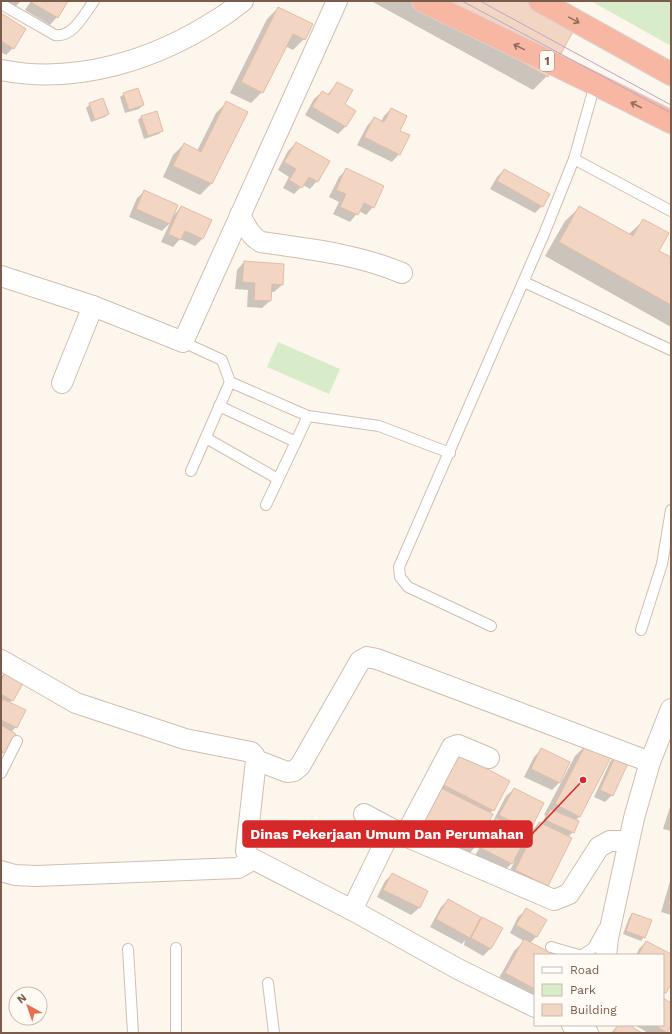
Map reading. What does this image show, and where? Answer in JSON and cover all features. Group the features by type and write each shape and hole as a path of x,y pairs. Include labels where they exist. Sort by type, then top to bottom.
{"highway":[{"name":"1","path":"423,1 671,122"},
{"path":"540,1 671,74"}],"street":[{"path":"1,70 49,75 82,72 120,65 166,48 218,19 243,1"},
{"path":"1,276 93,306 183,342 337,1"},
{"path":"240,215 249,232 262,242 352,257 380,264 402,273"},
{"path":"62,383 93,306"},
{"path":"256,760 287,772 294,771 300,766 360,661 367,657 377,659 650,762"},
{"path":"1,660 76,703 185,739 251,752 256,760 246,851 252,860 352,910 458,969 534,1007"},
{"path":"606,954 614,909 634,818 650,762 665,740 671,709"},
{"path":"352,910 452,747 458,745 490,758"},
{"path":"364,814 398,833 554,900 569,894 599,847 610,841 629,841"},
{"path":"1,871 15,876 36,876 238,868 252,860"},
{"path":"574,1026 588,1033"}],"lane":[{"path":"1,4 59,36 75,27 94,1"},
{"path":"491,626 408,587 402,581 399,574 399,567 450,453 544,234 574,159 595,84"},
{"path":"574,159 671,211"},
{"path":"524,282 671,350"},
{"path":"183,342 222,360 230,382 191,471"},
{"path":"230,382 308,416 379,426 450,453"},
{"path":"219,406 296,442"},
{"path":"266,505 308,416"},
{"path":"206,438 278,479"},
{"path":"641,630 662,564 671,510"},
{"path":"1,773 17,741"},
{"path":"584,954 593,948 614,909"},
{"path":"551,947 576,954"},
{"path":"176,948 176,1033"},
{"path":"128,949 133,1033"},
{"path":"268,983 274,1033"}],"green space":[{"path":"591,1 671,1 671,46"},
{"path":"278,342 340,369 329,394 267,367"}],"building":[{"path":"33,1 68,1 58,18 32,3"},
{"path":"411,1 526,1 575,28 548,77"},
{"path":"278,7 313,24 305,40 293,34 263,93 241,82"},
{"path":"1,13 26,29 14,49 1,41"},
{"path":"337,82 353,90 345,104 356,111 346,127 312,107 322,91 329,95"},
{"path":"138,88 144,105 129,110 123,93"},
{"path":"103,98 109,114 95,120 89,103"},
{"path":"226,101 248,112 212,184 173,166 184,143 201,152"},
{"path":"391,108 407,116 400,131 410,135 400,155 364,137 374,117 384,122"},
{"path":"157,111 163,131 148,136 141,116"},
{"path":"296,142 330,161 318,182 309,177 302,188 289,180 296,169 284,162"},
{"path":"346,168 384,186 374,208 364,203 358,215 340,207 346,194 336,190"},
{"path":"504,169 550,194 543,207 497,181"},
{"path":"144,190 178,205 170,224 136,209"},
{"path":"181,206 212,220 203,239 185,231 181,240 168,234"},
{"path":"579,206 633,236 643,219 669,233 659,251 671,257 671,305 559,242"},
{"path":"244,261 284,264 283,285 272,284 271,301 254,300 255,283 242,282"},
{"path":"7,670 25,680 13,701 1,694 1,680"},
{"path":"3,699 26,710 17,728 1,720 1,703"},
{"path":"1,725 16,734 5,753 1,751"},
{"path":"586,744 611,757 580,817 555,804"},
{"path":"541,748 570,762 560,783 531,769"},
{"path":"455,752 510,781 494,811 438,782"},
{"path":"617,753 630,759 613,796 600,790"},
{"path":"437,786 493,814 477,846 421,818"},
{"path":"514,788 544,803 530,831 499,815"},
{"path":"550,809 579,821 574,833 545,820"},
{"path":"496,818 528,834 512,864 481,848"},
{"path":"539,822 572,838 548,886 515,870"},
{"path":"392,873 428,891 420,908 383,890"},
{"path":"671,893 671,905 668,905"},
{"path":"448,899 481,917 470,938 436,919"},
{"path":"526,908 547,920 537,937 516,925"},
{"path":"632,913 652,920 645,938 626,931"},
{"path":"482,917 503,928 491,949 471,938"},
{"path":"524,939 553,954 534,954 534,988 505,973"},
{"path":"646,941 671,954 671,984 666,993 664,992 664,954 639,954"},
{"path":"664,999 671,1003 671,1026 667,1033 656,1026 664,1026"},
{"path":"617,1026 631,1026 642,1033 613,1033"}],"tram line":[{"path":"462,1 671,113"},
{"path":"480,1 671,105"}],"place":[{"name":"Dinas Pekerjaan Umum Dan Perumahan","path":"583,780"}]}
